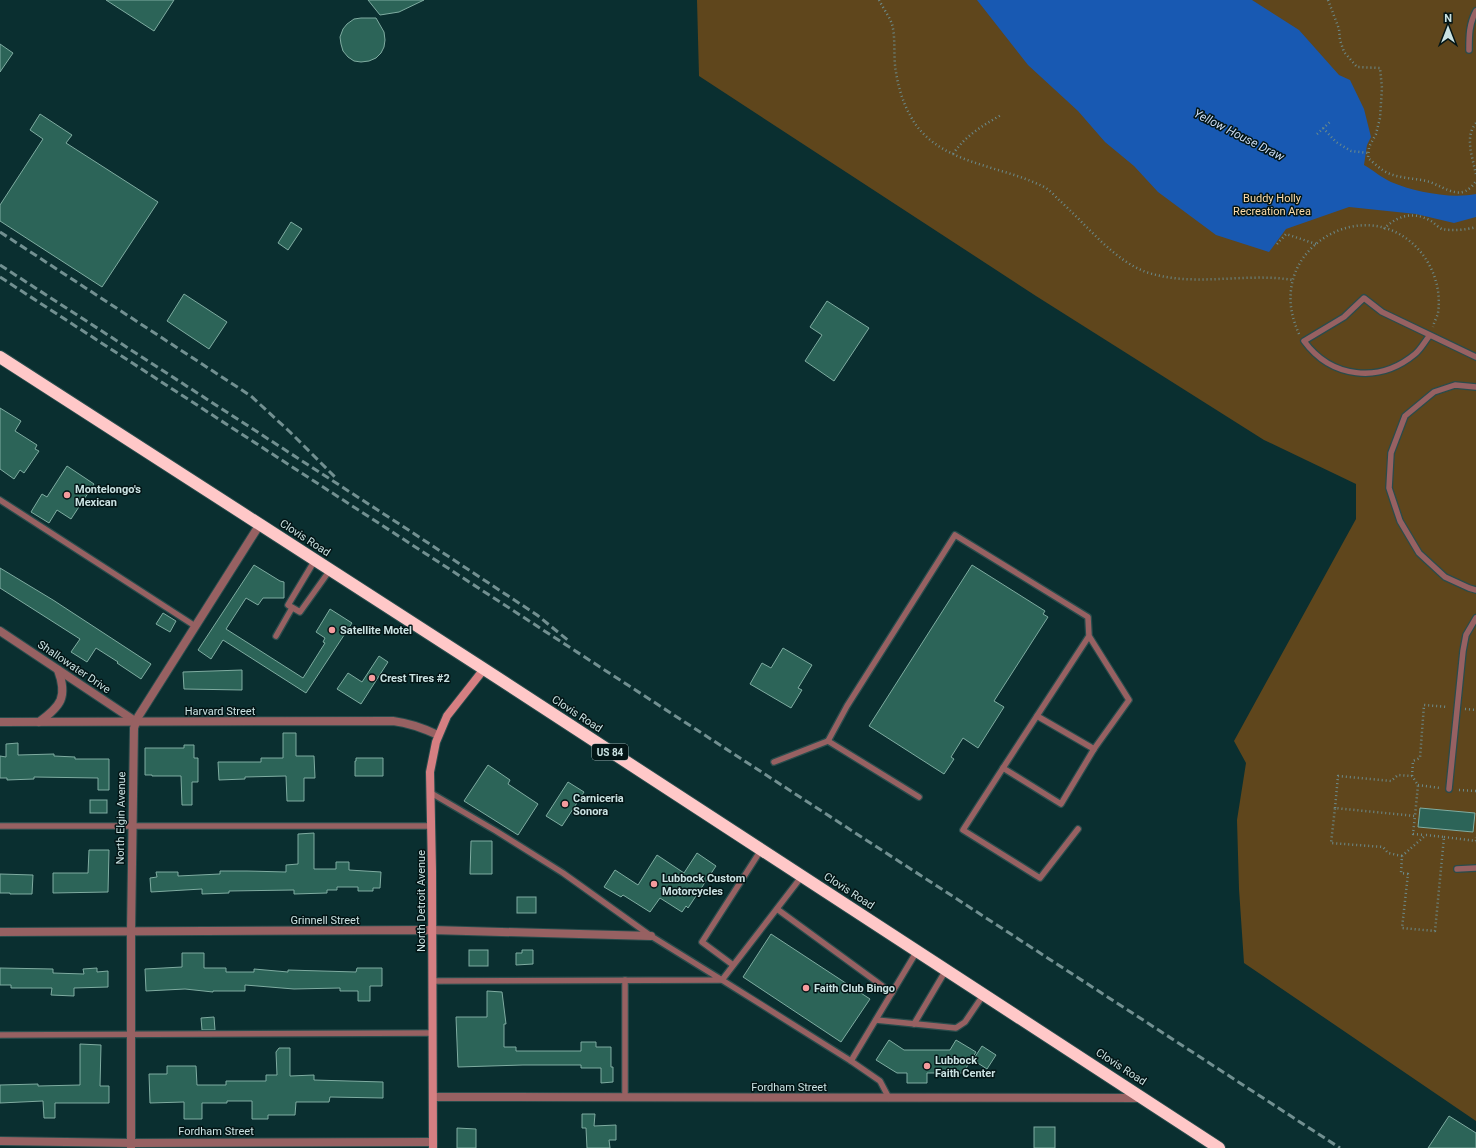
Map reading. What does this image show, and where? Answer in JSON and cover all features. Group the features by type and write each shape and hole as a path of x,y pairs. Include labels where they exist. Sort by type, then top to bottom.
{"highway":[{"name":"Clovis Road","path":"0,357 260,524 1220,1148"}],"street":[{"name":"North Elgin Avenue","path":"131,1145 131,932 134,728 136,722 195,626 260,524"},
{"name":"Shallowater Drive","path":"0,631 136,722"},
{"path":"40,722 54,711 60,704 63,696 63,686 58,670"},
{"name":"North Detroit Avenue","path":"433,1145 430,772 432,756 438,735 447,716 484,670"},
{"name":"Harvard Street","path":"0,722 393,721 424,728 438,735"},
{"name":"Grinnell Street","path":"0,932 432,930 651,936"},
{"name":"Fordham Street","path":"433,1097 1144,1098"},
{"name":"Fordham Street","path":"0,1141 131,1145 433,1145"}],"lane":[{"path":"1469,50 1469,31 1476,11"},
{"path":"1430,335 1416,354 1397,366 1375,373 1352,373 1331,366 1312,352 1304,341 1344,317 1364,298 1382,312 1476,357"},
{"path":"1476,387 1455,385 1434,392 1405,416 1391,453 1389,488 1400,521 1419,553 1445,577 1476,590"},
{"path":"0,500 195,626"},
{"path":"774,762 828,741 847,706 955,535 1088,617 1088,636 963,830 1040,878 1078,829"},
{"path":"315,560 288,605 292,608 300,612 330,570"},
{"path":"276,636 292,608"},
{"path":"1449,789 1466,635 1476,618"},
{"path":"1003,768 1061,804 1094,749 1129,700 1088,636"},
{"path":"1037,716 1094,749"},
{"path":"828,741 919,797"},
{"path":"431,793 563,873 651,936 851,1061 880,1081 889,1098"},
{"path":"0,826 431,826"},
{"path":"733,965 702,942 761,850"},
{"path":"1457,869 1476,868"},
{"path":"722,980 802,876"},
{"path":"777,909 892,993"},
{"path":"851,1061 918,951"},
{"path":"914,1024 947,970"},
{"path":"625,980 625,1098"},
{"path":"432,981 722,980"},
{"path":"876,1020 956,1028 965,1022 984,994"},
{"path":"0,1035 433,1033"}],"path":[{"path":"879,0 892,24 896,72 902,96 910,116 926,137 953,154 987,167 1015,174 1044,186 1115,252 1131,265 1146,272 1187,279 1264,277 1293,280"},
{"path":"1328,0 1339,29 1340,40 1346,55 1357,67 1380,68 1382,88 1380,118 1376,134 1369,147 1368,158 1388,173 1429,182 1452,193 1464,192 1471,188 1476,181"},
{"path":"953,154 967,137 980,127 1001,115"},
{"path":"1317,134 1330,122"},
{"path":"1476,123 1470,134 1470,144 1476,175"},
{"path":"1323,128 1336,142 1351,151 1369,153"},
{"path":"1384,229 1390,223 1406,215 1428,219 1440,228 1455,230 1476,227"},
{"path":"1304,341 1299,334 1291,313 1291,290 1297,268 1310,249 1329,234 1352,226 1376,226 1398,234 1418,247 1431,267 1438,289 1438,313 1430,335"},
{"path":"1277,244 1286,234 1317,244"},
{"path":"1457,708 1424,705 1420,758 1413,761 1412,776 1418,785 1413,834 1476,841 1476,837"},
{"path":"1402,856 1388,853 1383,847 1331,842 1338,776 1391,781 1398,775 1412,776"},
{"path":"1418,785 1476,791"},
{"path":"1335,808 1415,816"},
{"path":"1426,835 1402,856 1401,873 1408,874 1402,928 1436,931 1444,837"}],"green space":[{"name":"Buddy Holly Recreation Area","path":"697,0 1476,0 1476,1121 1244,963 1239,889 1237,820 1246,763 1234,741 1356,519 1356,484 1264,440 1036,296 699,76"}],"water":[{"name":"Yellow House Draw","path":"977,0 1252,0 1299,30 1339,75 1350,80 1364,109 1371,137 1367,145 1364,165 1400,186 1422,192 1455,196 1476,194 1476,217 1454,223 1416,214 1349,207 1286,229 1269,252 1216,235 1158,192 1134,166 1105,142 1078,111 1028,65"}],"building":[{"path":"106,0 174,0 154,31"},
{"path":"368,0 424,0 399,12 380,15"},
{"path":"376,18 384,32 385,40 381,53 376,58 361,62 354,61 348,57 343,51 340,37 347,24 354,19"},
{"path":"0,44 13,53 0,72"},
{"path":"40,114 72,135 66,143 158,202 102,287 0,221 0,205 43,139 30,130"},
{"path":"291,222 302,229 288,250 278,243"},
{"path":"184,294 227,322 209,349 167,321"},
{"path":"827,301 869,328 834,381 805,361 822,335 810,327"},
{"path":"0,408 21,421 15,431 37,445 35,449 39,451 24,473 20,470 14,479 0,469"},
{"name":"Montelongo's Mexican","path":"67,466 94,484 71,519 57,510 49,523 31,512 42,494 47,497"},
{"name":"Satellite Motel","path":"254,565 284,582 284,598 263,598 258,605 246,598 226,629 303,678 325,643 323,642 325,638 316,632 330,609 352,623 306,693 223,640 211,659 198,650"},
{"path":"972,565 1045,611 1043,614 1048,617 994,701 1004,707 978,748 963,738 951,757 954,759 944,774 869,726"},
{"path":"0,568 53,600 151,664 141,679 96,648 87,662 71,652 80,639 0,588"},
{"path":"163,613 176,621 170,632 156,624"},
{"path":"783,648 812,665 798,688 802,690 791,708 750,684 762,663 771,668"},
{"name":"Crest Tires #2","path":"379,656 388,662 361,704 337,689 348,673 362,682"},
{"path":"242,670 242,690 184,689 183,672"},
{"path":"283,733 296,733 296,756 314,756 315,778 304,778 304,801 287,801 286,776 245,777 245,779 219,780 218,762 261,762 261,758 283,758"},
{"path":"18,743 18,755 54,754 54,756 75,757 75,759 109,759 109,790 98,790 98,778 34,777 34,779 7,780 7,778 0,778 0,756 6,757 6,744"},
{"path":"184,745 194,745 194,758 198,758 198,782 192,782 192,805 182,805 181,776 145,775 145,748 184,748"},
{"path":"356,758 383,758 383,776 355,776"},
{"path":"488,765 510,780 508,784 538,804 518,835 464,801"},
{"name":"Carniceria Sonora","path":"568,782 584,792 562,826 546,816"},
{"path":"90,800 107,800 107,813 90,813"},
{"path":"1420,808 1475,813 1473,832 1418,827"},
{"path":"314,833 314,869 336,869 336,862 349,862 349,870 381,872 380,888 373,888 373,891 358,891 358,887 337,887 337,890 327,890 327,893 294,894 294,890 229,891 229,893 202,894 202,889 151,892 150,878 157,877 156,872 178,872 178,876 220,874 220,871 286,872 286,865 298,864 298,834"},
{"path":"471,841 492,841 492,874 470,874"},
{"path":"89,850 109,850 108,892 53,893 53,873 88,873"},
{"path":"697,853 716,866 688,908 686,906 682,912 660,898 650,912 623,895 621,897 604,887 615,870 638,885 657,855 684,873"},
{"path":"0,874 33,875 32,894 0,893"},
{"path":"517,897 536,897 536,913 517,913"},
{"name":"Faith Club Bingo","path":"771,934 870,999 841,1042 743,977"},
{"path":"469,950 488,950 488,966 469,966"},
{"path":"522,950 533,950 533,964 516,965 516,953 522,953"},
{"path":"182,953 204,953 204,968 226,968 226,972 254,972 254,969 288,972 288,970 356,972 357,968 382,968 382,986 370,986 370,1001 358,1001 358,991 340,991 340,988 294,989 245,985 245,991 213,992 185,989 146,991 145,969 182,967"},
{"path":"0,968 53,969 53,973 84,974 83,969 97,968 97,972 108,971 108,987 74,988 74,996 51,995 52,988 11,988 11,985 0,985"},
{"path":"487,991 502,992 506,1024 504,1024 504,1047 516,1047 516,1051 581,1051 581,1042 596,1042 596,1047 611,1047 613,1082 601,1083 601,1068 581,1068 581,1065 458,1067 456,1017 487,1017"},
{"path":"214,1017 215,1030 202,1030 201,1018"},
{"name":"Lubbock Faith Center","path":"889,1040 904,1050 950,1050 956,1040 976,1052 963,1073 927,1073 927,1083 907,1083 907,1073 897,1073 876,1060"},
{"path":"80,1044 101,1045 100,1086 109,1086 109,1103 55,1103 55,1118 44,1118 43,1101 0,1103 0,1085 80,1085"},
{"path":"982,1046 996,1055 987,1069 973,1060"},
{"path":"279,1048 290,1048 290,1076 314,1075 314,1080 383,1082 383,1098 330,1097 329,1102 296,1102 295,1115 268,1115 268,1119 252,1119 252,1101 202,1103 202,1119 184,1119 184,1102 150,1103 149,1074 167,1074 167,1066 196,1066 197,1085 226,1085 226,1081 266,1081 266,1075 277,1075 276,1052"},
{"path":"582,1114 595,1114 594,1126 616,1125 616,1140 609,1140 610,1148 587,1148 586,1128 582,1128"},
{"path":"1449,1116 1476,1133 1476,1148 1428,1148"},
{"path":"1034,1127 1055,1127 1055,1148 1034,1148"},
{"path":"457,1128 476,1129 476,1148 457,1148"}],"railway":[{"path":"0,232 251,396 337,479"},
{"path":"0,265 407,529 537,615 569,641"},
{"path":"0,277 1340,1148"}],"place":[{"name":"Montelongo's Mexican","path":"67,495"},
{"name":"Satellite Motel","path":"332,630"},
{"name":"Crest Tires #2","path":"372,678"},
{"name":"Carniceria Sonora","path":"565,804"},
{"name":"Lubbock Custom Motorcycles","path":"654,884"},
{"name":"Faith Club Bingo","path":"806,988"},
{"name":"Lubbock Faith Center","path":"927,1066"}]}
